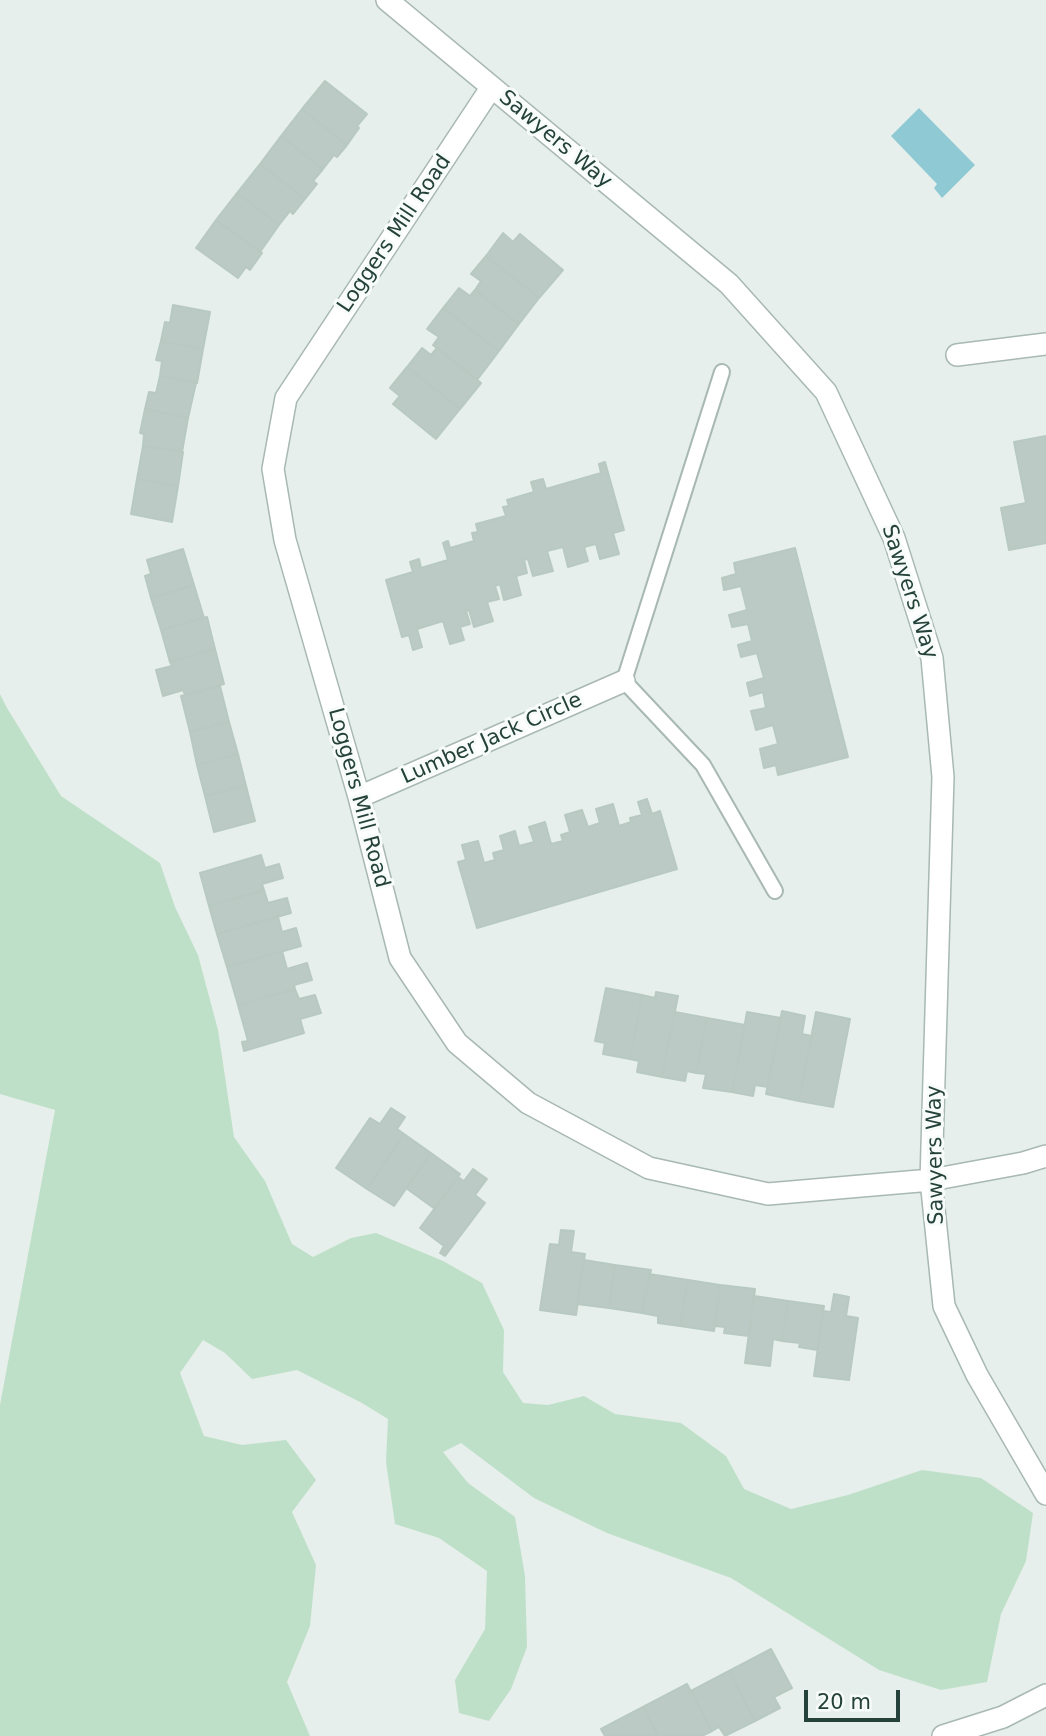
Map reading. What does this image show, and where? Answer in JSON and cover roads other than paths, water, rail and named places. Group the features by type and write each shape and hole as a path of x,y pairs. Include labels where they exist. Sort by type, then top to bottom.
{"street":[{"name":"Sawyers Way","path":"387,0 729,284 826,392 894,538 932,658 943,777 931,1180 944,1306 977,1375 1046,1494"},
{"name":"Loggers Mill Road","path":"491,88 286,398 274,468 285,540 359,797 400,958 457,1043 528,1103 649,1168 768,1194 931,1180 1023,1163 1046,1156"},
{"path":"957,355 1046,344"},
{"name":"Lumber Jack Circle","path":"359,797 624,681"},
{"path":"943,1736 1003,1717 1046,1695"}],"lane":[{"path":"722,372 624,681 703,765 775,891"}],"water":[{"path":"919,108 975,165 942,198 934,188 937,184 891,136"}]}
